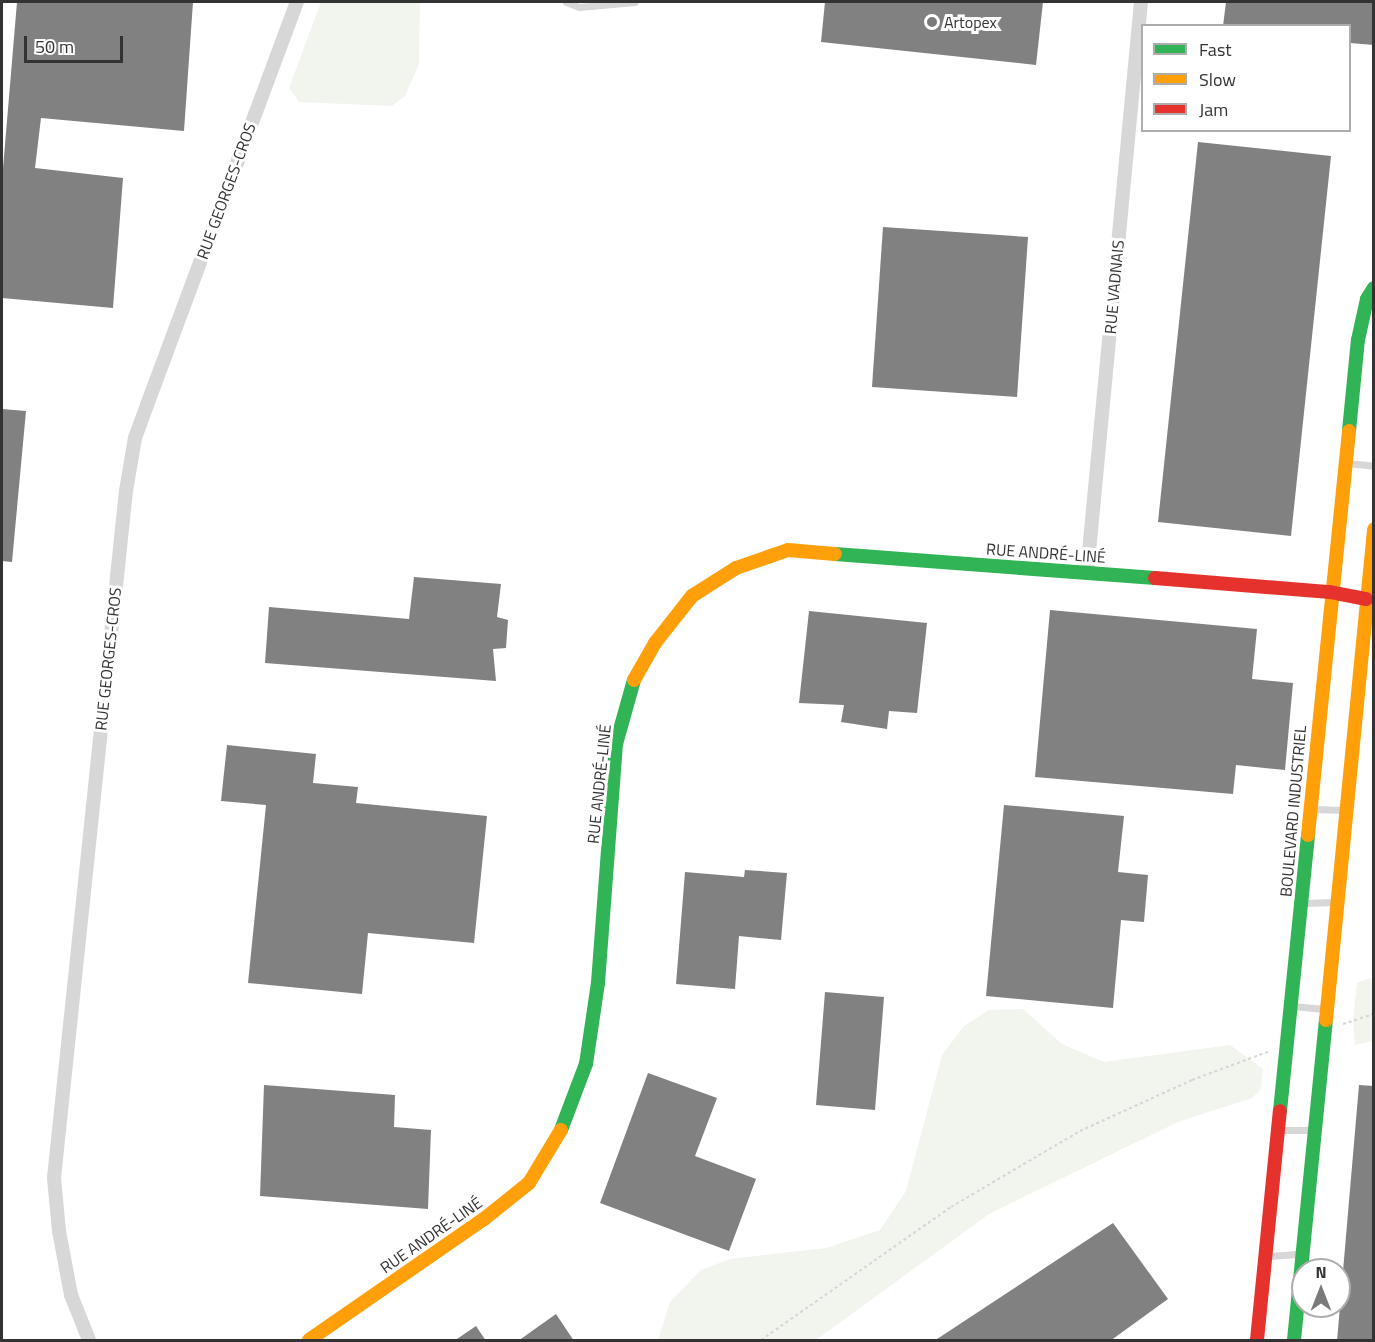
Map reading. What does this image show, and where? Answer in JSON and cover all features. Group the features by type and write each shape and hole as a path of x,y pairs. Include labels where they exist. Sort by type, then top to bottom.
{"street":[{"name":"RUE GEORGES-CROS","path":"89,1341 71,1295 59,1231 54,1178 126,491 135,438 297,2"},
{"name":"RUE VADNAIS","path":"1087,573 1141,2"},
{"name":"BOULEVARD INDUSTRIEL","path":"1257,1341 1280,1130 1344,463 1367,299 1374,288"},
{"path":"1293,1341 1324,1009 1374,529"},
{"name":"RUE ANDRÉ-LINÉ","path":"309,1341 493,1212 529,1183 558,1138 586,1064 598,983 616,744 630,687 655,643 692,596 736,568 788,550 1330,592 1365,599"}],"lane":[{"path":"566,2 579,7 634,2"},
{"path":"1344,463 1374,466"},
{"path":"1310,809 1344,810"},
{"path":"1301,903 1335,902"},
{"path":"1291,1006 1324,1009"},
{"path":"1280,1130 1313,1130"},
{"path":"1266,1257 1302,1254"}],"path":[{"path":"1343,1024 1374,1014"},
{"path":"761,1341 951,1207 1080,1131 1192,1080 1287,1045"}],"shaded area":[{"path":"321,2 420,2 419,64 405,96 392,106 299,102 289,88"},
{"path":"1373,977 1373,1041 1355,1045 1353,1020 1357,983"},
{"path":"1023,1009 1062,1044 1104,1062 1230,1045 1263,1069 1261,1089 1252,1098 1178,1122 989,1214 816,1340 658,1340 670,1302 701,1270 730,1259 826,1248 880,1230 906,1191 942,1055 964,1026 989,1010"}],"building":[{"path":"17,2 193,2 184,131 41,118 35,168 123,178 113,308 2,298 2,180"},
{"name":"Artopex","path":"825,2 1043,2 1036,65 821,42"},
{"path":"1226,2 1374,2 1374,45 1351,43 1351,24 1223,24"},
{"path":"1198,142 1331,156 1291,536 1158,522"},
{"path":"883,227 1028,237 1017,397 872,387"},
{"path":"2,409 26,411 12,562 2,561"},
{"path":"414,577 501,584 497,617 508,620 506,648 493,649 496,681 265,663 269,607 409,619"},
{"path":"1050,610 1257,629 1252,679 1293,683 1285,770 1236,765 1233,794 1035,777"},
{"path":"809,611 927,623 917,713 889,711 887,729 841,722 844,705 799,703"},
{"path":"227,745 316,754 313,783 358,787 356,803 487,816 474,943 368,933 362,994 248,983 266,805 221,801"},
{"path":"1004,805 1124,816 1118,872 1148,875 1144,922 1121,920 1113,1008 986,996"},
{"path":"745,870 787,873 781,940 739,936 735,989 676,984 685,872 744,877"},
{"path":"825,992 884,997 875,1110 816,1105"},
{"path":"648,1073 717,1098 695,1156 756,1179 729,1251 600,1203"},
{"path":"264,1085 395,1095 394,1127 431,1130 428,1209 260,1196"},
{"path":"1359,1085 1374,1086 1374,1341 1337,1341 1339,1318 1351,1318 1351,1258 1344,1258"},
{"path":"1113,1223 1168,1299 1110,1341 934,1341"},
{"path":"556,1314 574,1341 518,1341"},
{"path":"476,1326 486,1341 454,1341"}],"traffic: fast":[{"path":"1349,431 1358,340 1367,299 1374,288"},
{"path":"835,554 1155,578"},
{"path":"561,1130 586,1064 598,983 616,744 634,680"},
{"path":"1280,1111 1308,835"},
{"path":"1294,1340 1326,1020"}],"traffic: slow":[{"path":"1308,835 1349,431"},
{"path":"1326,1020 1374,529"},
{"path":"634,680 655,643 692,596 736,568 788,550 835,554"},
{"path":"309,1340 484,1219 529,1183 561,1130"}],"traffic: jam":[{"path":"1155,578 1330,592 1366,599"},
{"path":"1257,1340 1280,1111"}],"place":[{"name":"Artopex","path":"932,22"}]}
